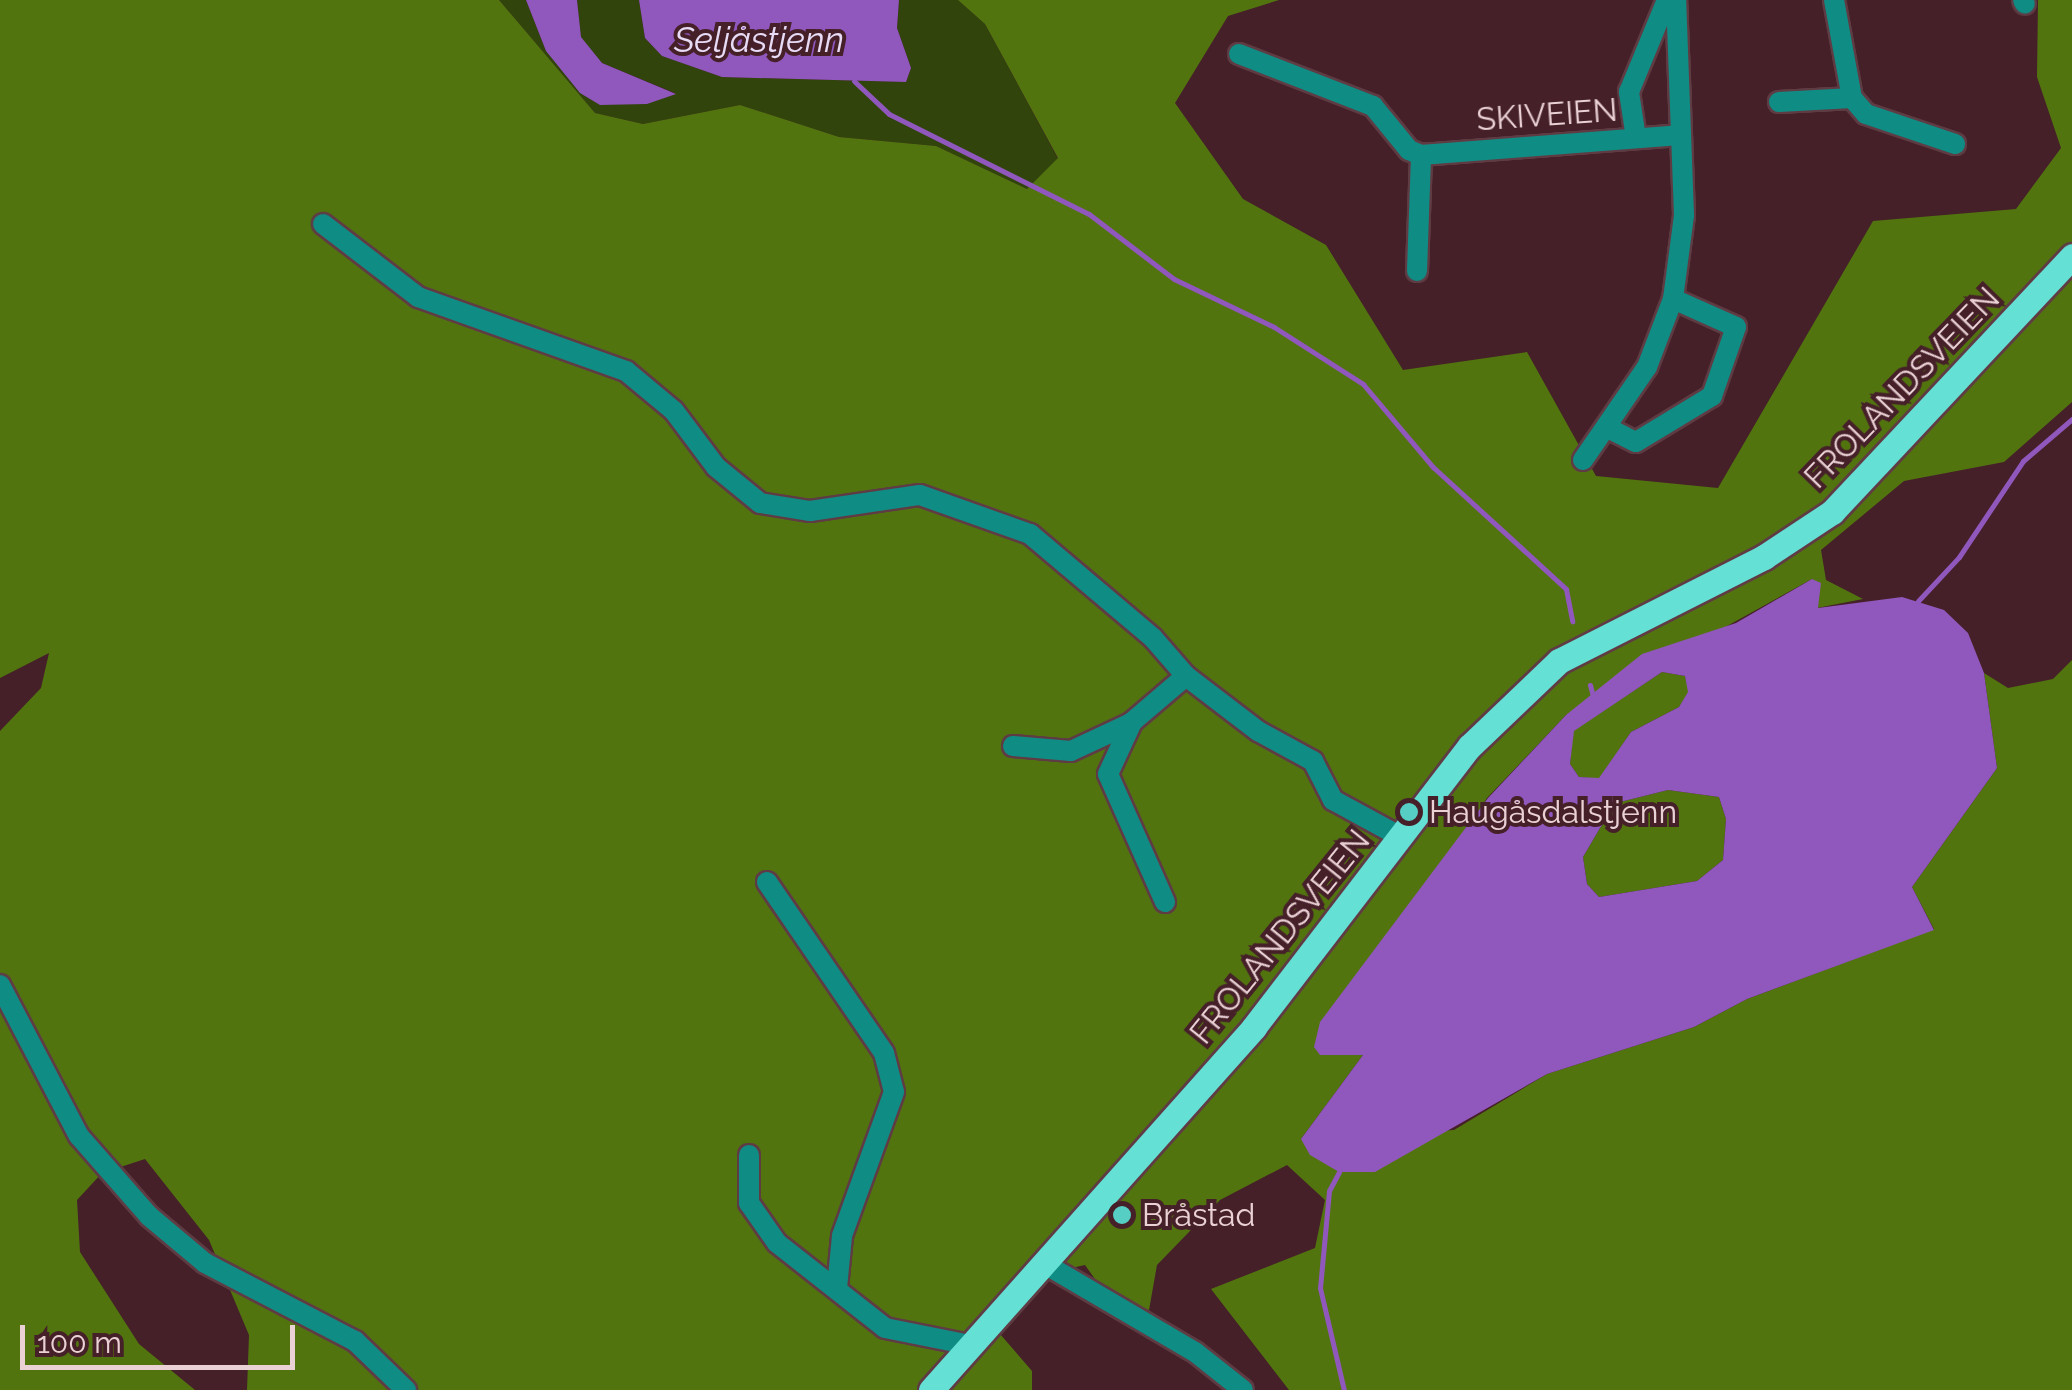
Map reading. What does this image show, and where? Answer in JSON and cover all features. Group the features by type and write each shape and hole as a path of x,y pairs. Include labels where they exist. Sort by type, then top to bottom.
{"main road":[{"name":"FROLANDSVEIEN","path":"932,1390 1254,1027 1470,746 1559,661 1764,557 1832,512 2072,256"}],"street":[{"path":"1636,138 1630,92 1668,0"},
{"path":"1583,460 1646,367 1673,299 1684,214 1676,0"},
{"path":"1834,0 1852,98 1866,114 1956,144"},
{"path":"1239,54 1373,106 1408,150 1420,155 1417,272"},
{"path":"1779,102 1852,98"},
{"name":"SKIVEIEN","path":"1420,155 1679,134"},
{"path":"324,224 418,298 626,371 674,411 716,467 760,503 810,511 920,495 1030,534 1153,638 1186,676 1258,731 1312,761 1333,800 1401,837"},
{"path":"1608,428 1636,442 1712,396 1736,327 1673,299"},
{"path":"1012,746 1071,751 1132,722 1186,676"},
{"path":"1132,722 1108,774 1166,902"},
{"path":"767,882 884,1053 894,1092 842,1236 837,1288"},
{"path":"0,985 79,1136 148,1216 206,1264 355,1340 406,1390"},
{"path":"749,1155 749,1203 777,1242 884,1328 970,1346"},
{"path":"1045,1264 1195,1352 1243,1390"}],"green space":[{"path":"0,0 499,0 595,113 643,124 740,105 839,137 936,146 1027,189 1058,158 985,24 958,0 1279,0 1228,16 1175,103 1243,199 1326,245 1403,370 1527,352 1596,476 1718,488 1873,221 2016,209 2061,148 2037,77 2038,0 2072,0 2072,402 2004,462 1904,481 1821,550 1826,580 1863,599 1817,608 1812,579 1566,715 1487,798 1320,1055 1363,1055 1301,1139 1454,1130 1547,1074 1694,1027 1747,999 1934,929 1912,887 1997,768 1984,673 2008,688 2053,679 2072,660 2072,1390 1289,1390 1211,1289 1315,1248 1325,1200 1287,1165 1220,1200 1157,1265 1149,1310 1107,1296 1085,1265 1044,1274 994,1327 1032,1371 1032,1390 247,1390 249,1335 209,1240 145,1159 102,1173 77,1200 80,1252 139,1344 195,1390 0,1390 0,731 41,688 49,653 0,678"},
{"path":"499,0 526,0 546,51 647,104 675,93 602,63 581,38 577,0 639,0 645,38 662,56 722,77 906,82 911,68 897,28 899,0 958,0 985,24 1058,159 1027,189 936,146 839,137 740,105 643,124 595,113"},
{"path":"1662,672 1685,676 1689,692 1679,707 1631,732 1599,779 1579,777 1570,764 1573,731"},
{"path":"1668,790 1719,797 1726,819 1723,860 1697,881 1599,897 1587,884 1583,857 1600,828 1620,802"}],"water":[{"path":"526,0 577,0 581,37 602,63 676,94 647,104 600,105 580,93 546,51"},
{"name":"Seljåstjenn","path":"639,0 899,0 897,28 911,68 906,82 722,77 662,56 645,38"},
{"name":"Haugåsdalstjenn","path":"1812,579 1821,583 1818,608 1902,597 1944,610 1968,633 1984,673 1997,768 1912,887 1934,930 1747,999 1694,1027 1547,1074 1375,1172 1339,1172 1310,1155 1301,1139 1363,1055 1320,1055 1314,1047 1320,1022 1488,798 1566,715 1642,654 1736,623","holes":["1662,672 1685,676 1688,692 1679,707 1631,732 1599,778 1579,777 1570,764 1574,731","1668,790 1719,797 1726,819 1723,860 1697,881 1599,897 1587,884 1583,857 1600,828 1620,802"]}],"waterway":[{"path":"854,81 889,114 1089,214 1174,279 1274,327 1363,384 1433,467 1566,589 1572,621"},
{"path":"1918,601 1959,557 2023,461 2072,419"},
{"path":"1590,685 1593,696"},
{"path":"1339,1172 1329,1191 1320,1288 1344,1390"}],"place":[{"name":"Haugåsdalstjenn","path":"1409,812"},
{"name":"Bråstad","path":"1122,1215"}]}
